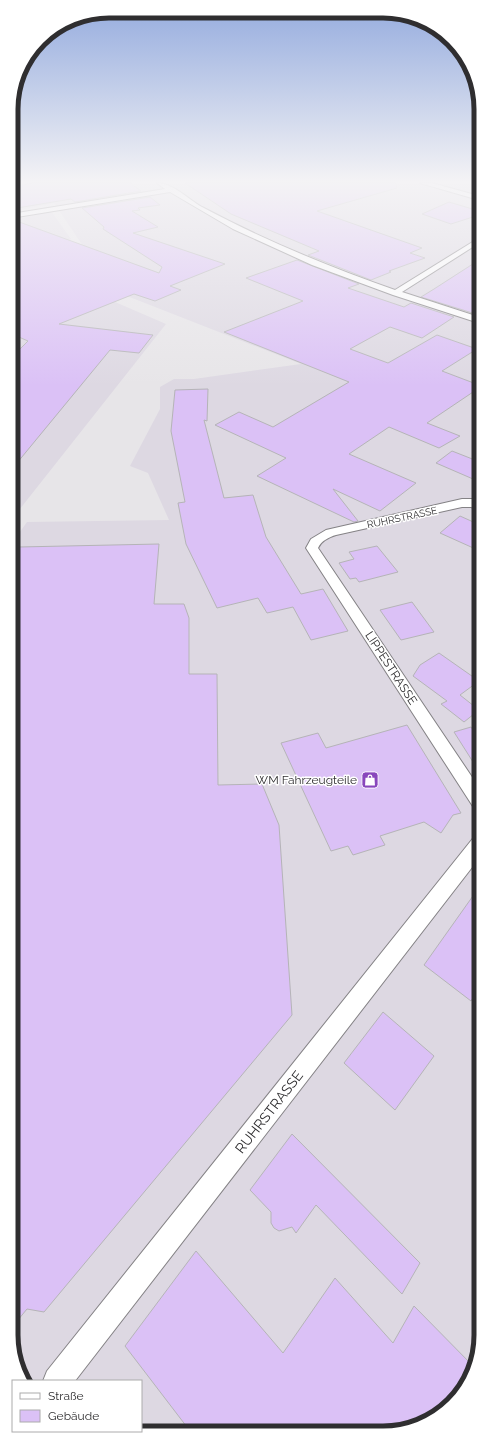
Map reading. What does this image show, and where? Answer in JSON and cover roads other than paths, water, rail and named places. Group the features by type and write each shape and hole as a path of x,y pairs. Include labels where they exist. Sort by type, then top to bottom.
{"street":[{"path":"283,250 396,294 474,318"},
{"path":"396,294 463,250"},
{"name":"RUHRSTRASSE","path":"324,535 462,503 474,504"},
{"name":"LIPPESTRASSE","path":"324,535 313,544 312,548 474,794"},
{"name":"RUHRSTRASSE","path":"58,1380 474,851"}],"place":[{"name":"WM Fahrzeugteile","path":"370,780"}]}
